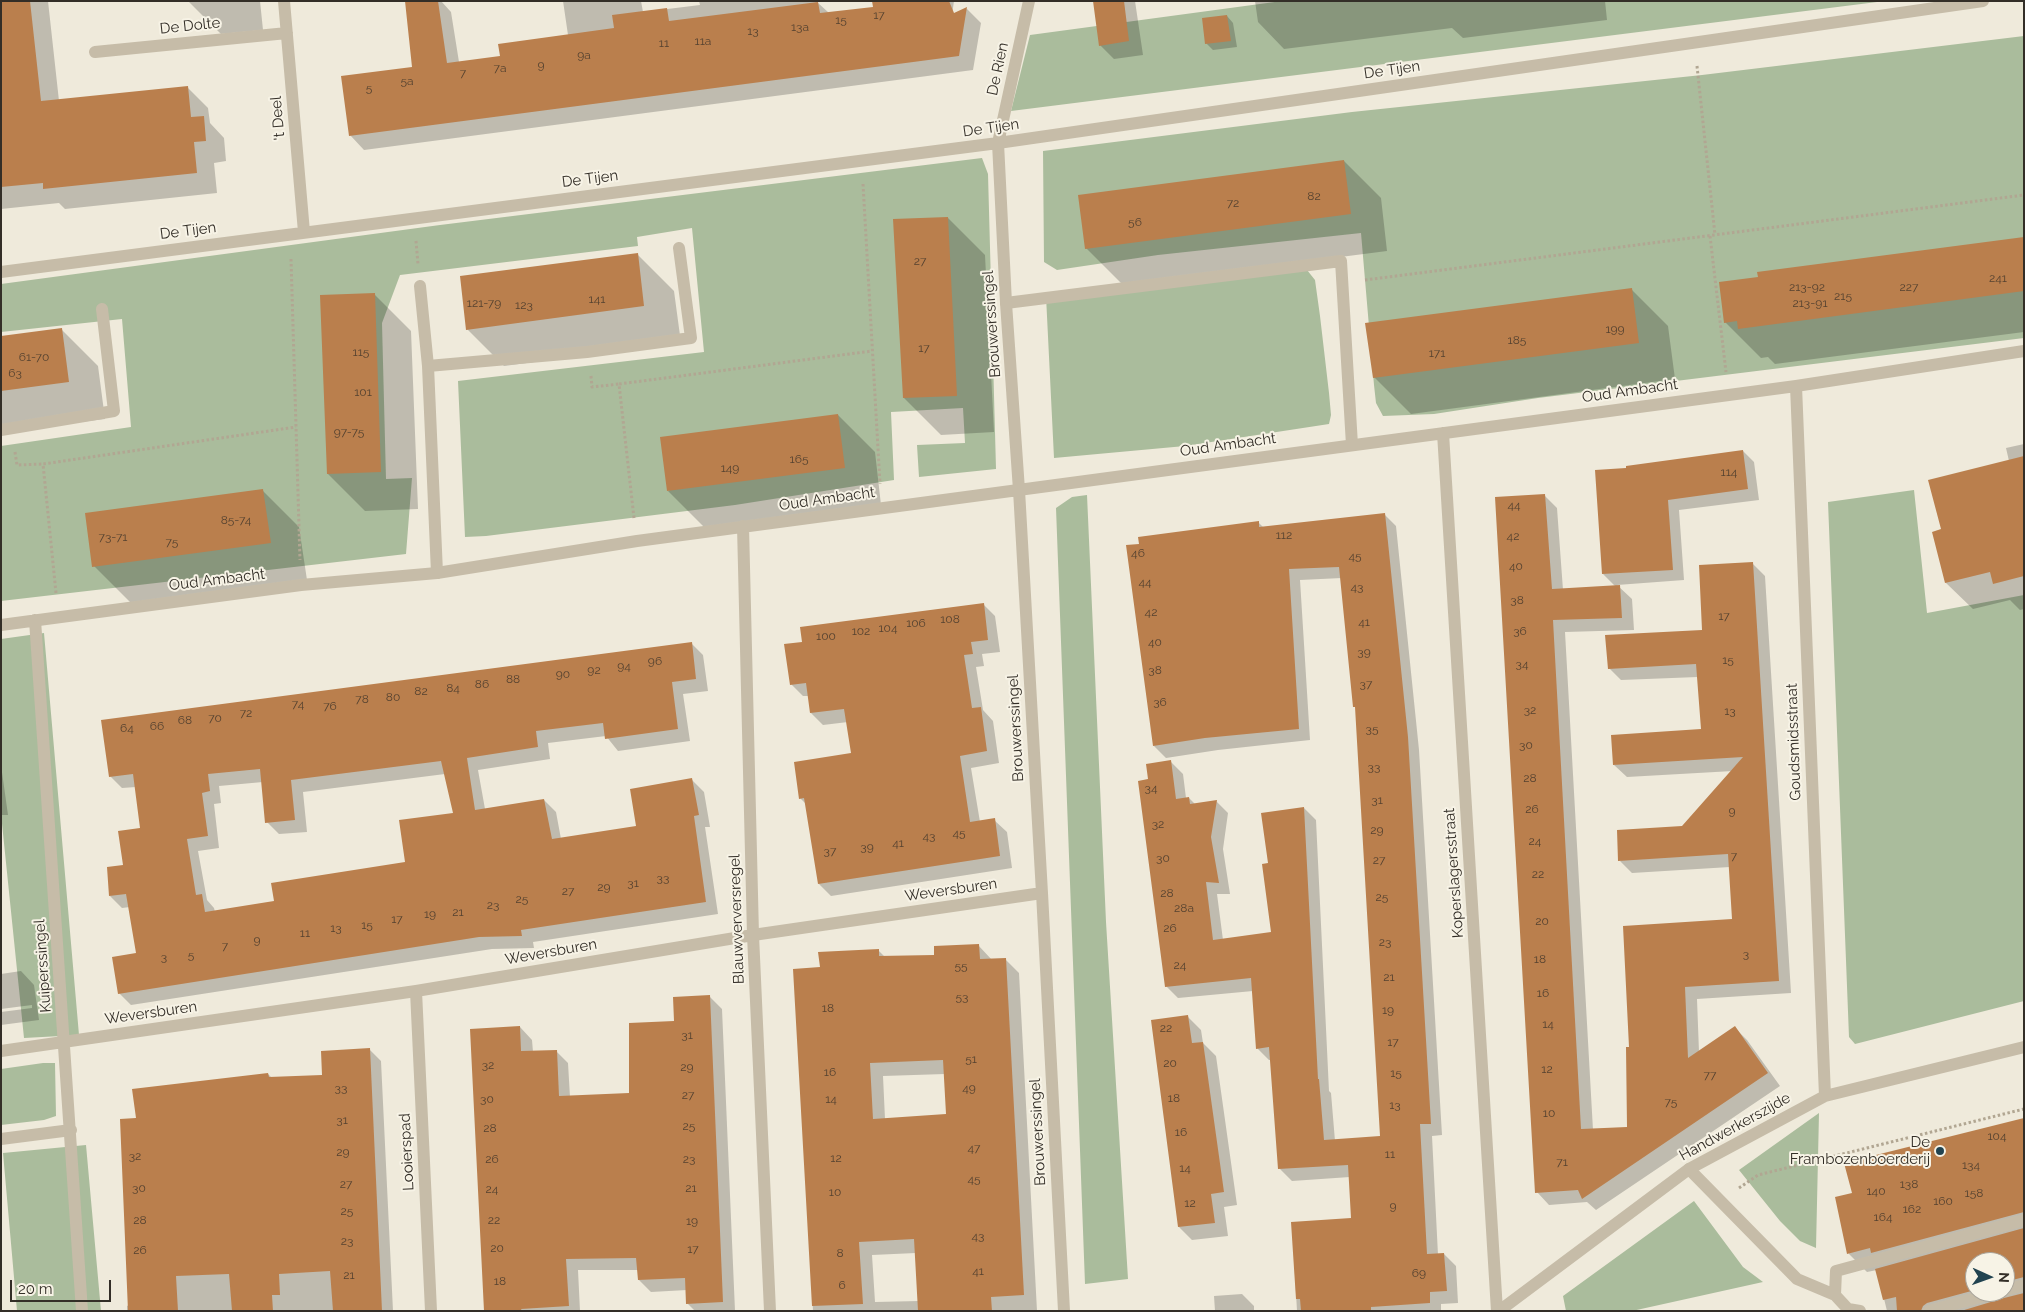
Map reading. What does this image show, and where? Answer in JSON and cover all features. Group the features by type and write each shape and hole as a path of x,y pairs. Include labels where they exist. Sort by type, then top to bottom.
{"street":[{"name":"'t Deel","path":"284,1 304,232"},
{"name":"De Rien","path":"998,143 1029,1"},
{"name":"De Tijen","path":"1,272 998,143 1984,1"},
{"name":"De Dolte","path":"95,52 287,33"},
{"name":"Brouwerssingel","path":"998,143 1042,893 1064,1311"},
{"path":"428,366 587,352 691,338 679,248"},
{"path":"1006,303 1341,261 1352,445"},
{"path":"420,286 428,366 437,573"},
{"path":"6,429 114,411 102,309"},
{"name":"Oud Ambacht","path":"1,625 301,585 437,573 743,526 1796,386 2024,352"},
{"name":"Goudsmidsstraat","path":"1796,386 1825,1096"},
{"name":"Koperslagersstraat","path":"1443,433 1498,1311"},
{"name":"Blauwverversregel","path":"743,526 753,935 770,1311"},
{"name":"Kuiperssingel","path":"34,620 65,1042 82,1311"},
{"name":"Weversburen","path":"1,1051 416,991 753,935 1042,893"},
{"name":"Looierspad","path":"416,991 431,1311"},
{"name":"Handwerkerszijde","path":"1498,1311 1689,1169 1825,1096 2024,1047"},
{"path":"1,1139 70,1130"},
{"path":"1689,1169 1797,1279 1835,1295 1848,1309 1860,1311"},
{"path":"1835,1295 1836,1270 2024,1220"},
{"path":"1930,1311 1965,1301"}],"path":[{"path":"1695,43 1715,235"},
{"path":"861,161 881,508"},
{"path":"1342,283 2024,195"},
{"path":"415,218 420,286"},
{"path":"290,234 301,585"},
{"path":"1710,236 1729,394"},
{"path":"637,541 620,384 872,350"},
{"path":"6,429 17,465 43,464 296,426"},
{"path":"43,464 58,617"},
{"path":"1721,1201 1758,1175 2024,1109"}],"green space":[{"path":"1282,1 1885,1 1011,111 1030,35"},
{"path":"2024,36 2024,338 1538,398 1434,414 1383,416 1376,403 1361,233 1158,255 1057,270 1044,262 1043,151 1352,112 1702,75"},
{"path":"982,158 988,174 996,469 919,477 917,445 965,443 963,408 891,412 894,480 735,505 465,537 458,381 704,352 692,228 637,237 638,246 400,275 382,323 386,479 412,478 406,554 1,601 1,446 131,427 122,319 1,332 1,284 440,225"},
{"path":"1307,270 1315,280 1329,393 1331,415 1329,424 1185,446 1054,458 1046,296"},
{"path":"1914,490 1927,613 2024,595 2024,1001 1855,1044 1849,1037 1828,502"},
{"path":"1087,495 1106,922 1128,1279 1085,1284 1056,508 1072,497"},
{"path":"44,633 79,1035 24,1038 1,814 1,639"},
{"path":"55,1063 56,1116 44,1120 1,1125 1,1069"},
{"path":"1819,1113 1816,1248 1800,1241 1780,1221 1739,1170"},
{"path":"86,1145 101,1311 17,1311 3,1153"},
{"path":"1694,1201 1743,1267 1763,1282 1632,1311 1566,1311 1563,1296"}],"building":[{"path":"1,1 30,1 41,101 188,86 191,117 204,116 206,141 194,142 197,173 43,189 43,183 1,187"},
{"path":"405,1 438,1 447,63 500,56 498,44 614,28 612,15 667,8 669,21 818,2 820,13 873,7 872,1 949,1 954,13 967,7 959,56 349,136 341,76 412,67"},
{"path":"1093,1 1124,1 1129,41 1099,46"},
{"path":"1227,15 1231,41 1205,44 1202,18"},
{"path":"1344,160 1351,214 1085,249 1078,195"},
{"path":"948,217 957,396 903,398 893,219"},
{"path":"2024,237 2024,291 1738,329 1737,321 1724,323 1719,282 1758,277 1757,272"},
{"path":"638,253 644,306 466,330 460,276"},
{"path":"1632,288 1639,343 1373,378 1365,323"},
{"path":"375,293 381,472 327,474 320,295"},
{"path":"62,328 69,382 1,391 1,336"},
{"path":"838,414 845,468 667,491 660,437"},
{"path":"1743,450 1748,489 1668,500 1673,570 1602,574 1595,470 1626,468 1626,466"},
{"path":"2024,456 2024,576 1993,584 1990,572 1945,583 1932,532 1941,529 1928,480"},
{"path":"263,489 271,543 92,567 85,513"},
{"path":"1545,494 1552,589 1620,585 1622,618 1553,620 1581,1129 1627,1127 1626,1047 1629,1047 1623,926 1732,919 1728,854 1618,861 1617,830 1682,826 1743,757 1613,765 1611,735 1701,729 1696,664 1608,669 1605,635 1702,630 1699,565 1753,562 1779,981 1685,987 1688,1058 1735,1026 1768,1073 1582,1199 1578,1190 1535,1193 1495,497"},
{"path":"1385,513 1408,737 1431,1124 1420,1124 1427,1254 1444,1253 1447,1291 1430,1292 1430,1303 1371,1307 1371,1311 1301,1311 1300,1299 1296,1299 1291,1222 1351,1218 1348,1165 1278,1169 1269,1047 1256,1049 1251,978 1165,987 1138,781 1148,779 1146,764 1171,760 1176,799 1189,797 1190,804 1217,800 1211,837 1219,883 1206,882 1213,940 1271,932 1262,864 1268,863 1261,813 1304,807 1318,1079 1324,1140 1380,1136 1355,707 1353,707 1339,567 1289,569 1299,729 1205,738 1153,746 1126,545 1139,544 1138,537 1259,521 1259,527"},
{"path":"984,603 988,640 971,642 973,654 964,655 972,708 981,707 987,751 960,756 970,822 995,818 1000,856 818,884 804,798 799,799 794,762 851,753 844,709 810,713 806,683 790,685 784,644 802,642 800,627"},
{"path":"692,642 696,679 672,682 678,729 605,739 603,723 536,731 538,747 467,758 475,810 544,799 552,839 636,826 630,789 692,778 699,815 694,816 706,902 521,930 522,936 479,937 118,994 112,957 136,953 126,894 109,896 107,867 123,865 118,831 140,828 133,774 109,777 101,720","holes":["441,761 453,813 399,820 405,862 271,883 274,901 205,912 202,894 196,895 187,839 208,836 202,793 210,791 208,774 260,769 265,823 295,820 291,780"]},
{"path":"979,944 980,959 1006,958 1024,1295 991,1297 992,1311 918,1311 914,1239 859,1242 863,1304 812,1306 793,969 820,967 818,952 879,949 879,956 934,955 934,946","holes":["943,1060 946,1114 873,1119 870,1063"]},
{"path":"710,995 723,1302 686,1304 685,1278 638,1280 636,1258 566,1259 569,1306 521,1309 522,1311 484,1311 470,1029 520,1026 521,1051 557,1050 559,1096 629,1093 629,1023 674,1021 673,997"},
{"path":"1188,1015 1192,1043 1203,1042 1224,1192 1211,1194 1215,1223 1178,1227 1151,1020"},
{"path":"370,1048 382,1311 333,1311 330,1271 279,1274 280,1295 272,1295 273,1311 232,1311 229,1274 176,1276 178,1311 128,1311 120,1119 136,1118 132,1089 268,1073 269,1077 322,1075 321,1051"},
{"path":"2024,1118 2024,1212 1871,1253 1870,1248 1847,1254 1835,1197 1852,1193 1844,1163"},
{"path":"2024,1228 2024,1277 2015,1279 2015,1252 1965,1252 1965,1293 1927,1303 1921,1311 1897,1311 1896,1297 1883,1300 1875,1269"},
{"path":"2024,1293 2024,1311 1961,1311 1991,1302 2015,1302 2015,1295"}],"place":[{"name":"De Frambozenboerderij","path":"1940,1151"}]}
